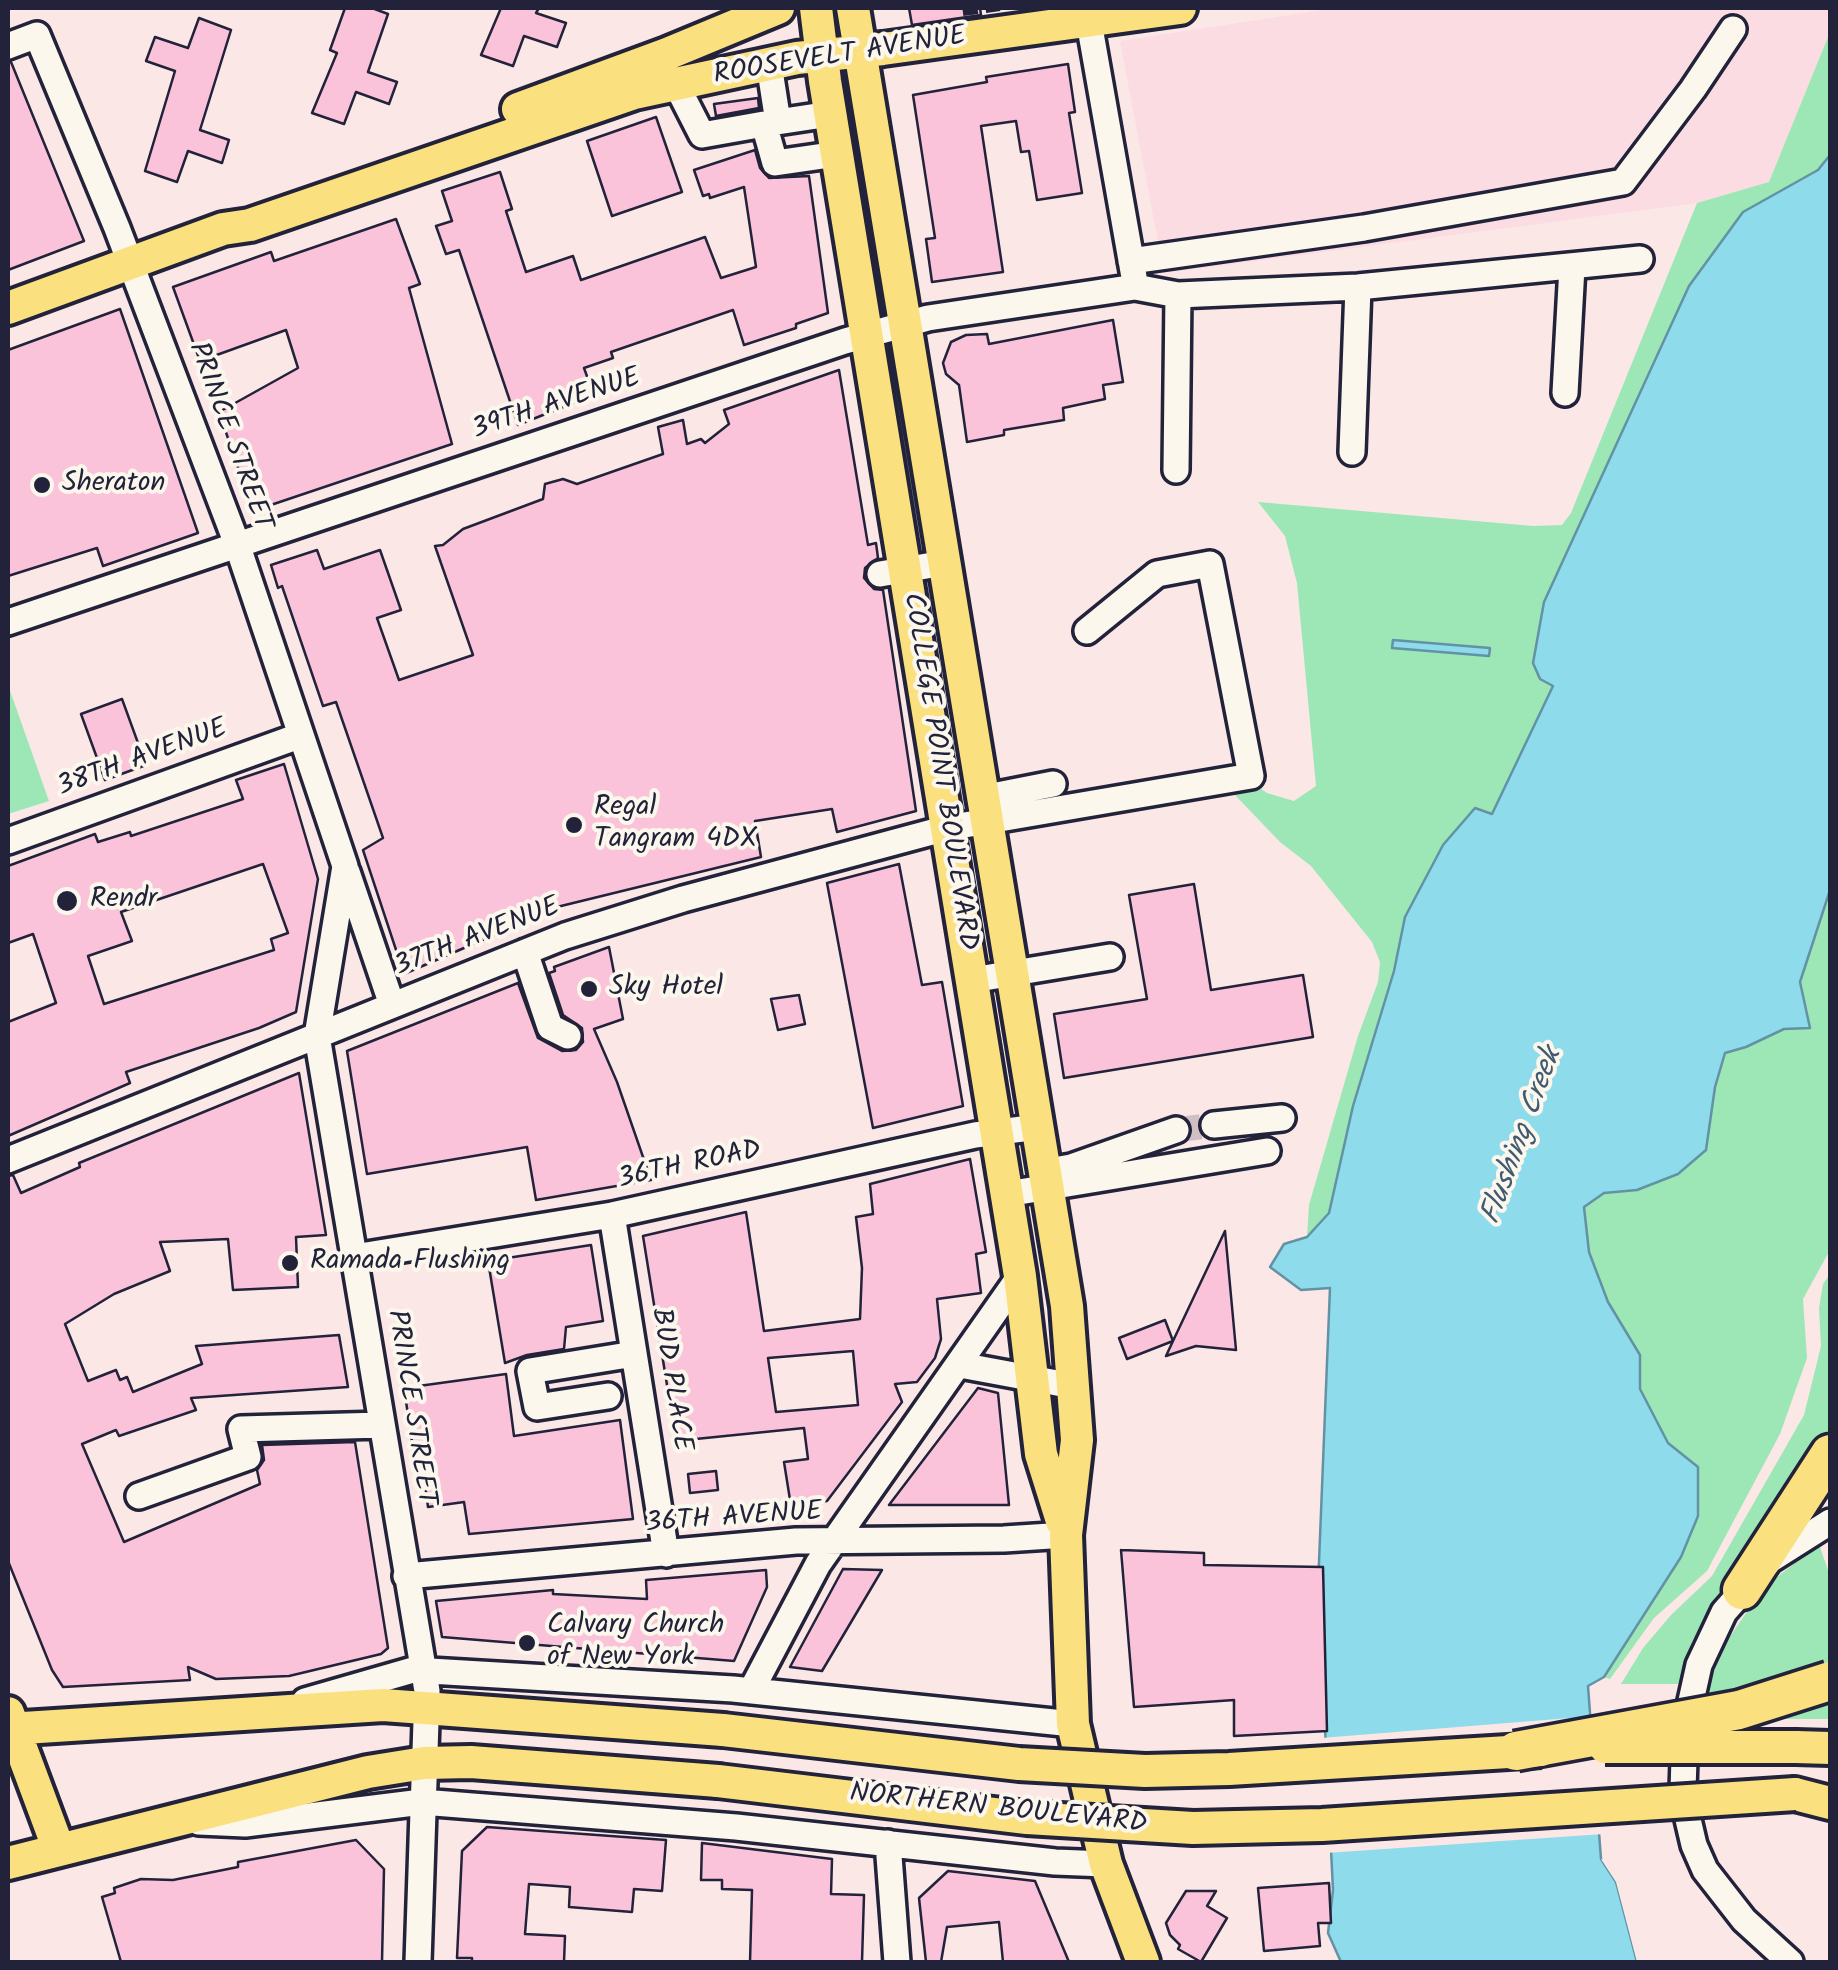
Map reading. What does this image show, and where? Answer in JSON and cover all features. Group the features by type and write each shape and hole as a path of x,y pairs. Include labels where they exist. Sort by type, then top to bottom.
{"highway":[{"path":"1742,1590 1830,1454"},
{"path":"1516,1752 1739,1710 1830,1681"}],"main road":[{"name":"ROOSEVELT AVENUE","path":"222,229 245,211 667,54 778,8"},
{"name":"COLLEGE POINT BOULEVARD","path":"816,8 867,335 892,572 947,828 1020,1276 1041,1454 1066,1535"},
{"name":"COLLEGE POINT BOULEVARD","path":"853,8 1067,1306 1076,1440 1066,1535 1073,1724 1106,1864 1144,1962"},
{"name":"ROOSEVELT AVENUE","path":"8,308 222,229 250,225 618,99 676,84 822,56 1180,8"},
{"name":"NORTHERN BOULEVARD","path":"10,1724 426,1706 724,1730 992,1762 1145,1771 1642,1746 1830,1748"},
{"path":"10,1724 59,1850"},
{"name":"NORTHERN BOULEVARD","path":"8,1862 368,1772 424,1763 718,1780 1028,1818 1193,1828 1322,1825 1621,1803 1830,1794"},
{"path":"1795,1794 1830,1804"}],"street":[{"path":"1089,22 1133,274 1178,294 1358,287 1640,259"},
{"name":"39TH AVENUE","path":"8,622 904,324 1364,228 1623,182 1694,88 1733,28"},
{"name":"PRINCE STREET","path":"8,46 37,35 131,262 236,544 392,1005"},
{"path":"769,64 774,163 837,154"},
{"path":"676,84 702,135 830,114"},
{"path":"1565,394 1572,267"},
{"path":"1352,452 1358,287"},
{"path":"1176,470 1178,294"},
{"path":"892,572 944,562"},
{"path":"984,809 1250,776 1210,564 1157,574 1088,631"},
{"name":"38TH AVENUE","path":"8,841 299,736"},
{"path":"984,809 1053,784"},
{"name":"37TH AVENUE","path":"8,1160 525,952 683,899 947,828 984,809"},
{"name":"PRINCE STREET","path":"346,866 317,1036 423,1670 426,1706 418,1962"},
{"path":"525,952 550,1028 568,1036"},
{"path":"972,980 1110,957"},
{"path":"1214,1125 1282,1118"},
{"name":"36TH ROAD","path":"354,1257 612,1214 997,1132 1038,1127"},
{"path":"1046,1179 1176,1130"},
{"path":"1006,1186 1268,1151"},
{"name":"BUD PLACE","path":"612,1214 666,1554"},
{"path":"751,1691 818,1564 1020,1276"},
{"path":"608,1396 537,1406 530,1370 634,1354"},
{"path":"960,1366 1073,1386"},
{"path":"139,1496 248,1457 241,1430 381,1425"},
{"path":"1790,1962 1744,1920 1705,1870 1694,1845 1685,1802 1686,1728 1695,1679 1710,1638 1742,1590 1782,1551 1830,1522"},
{"name":"36TH AVENUE","path":"406,1576 796,1541 1066,1535"},
{"name":"NORTHERN BOULEVARD","path":"260,1714 392,1674 423,1670 751,1691 1073,1724"},
{"name":"NORTHERN BOULEVARD","path":"174,1821 245,1824 422,1802 1106,1864"},
{"path":"888,1843 897,1962"}],"shaded area":[{"path":"1336,8 1830,8 1830,32 1769,182 1697,203 1164,273 1120,41"}],"green space":[{"path":"1830,32 1830,155 1818,170 1743,212 1689,286 1544,602 1540,679 1553,686 1492,815 1475,808 1443,845 1405,917 1394,971 1353,1106 1329,1213 1307,1237 1309,1205 1358,1036 1378,982 1380,962 1372,942 1311,866 1280,842 1234,794 1255,785 1294,801 1316,786 1297,583 1285,536 1258,502 1533,526 1562,525 1571,513 1697,203 1769,182"},
{"path":"8,685 49,801 8,814"},
{"path":"1830,818 1830,1250 1803,1299 1807,1358 1780,1434 1707,1571 1654,1618 1610,1679 1604,1677 1624,1622 1562,1214"},
{"path":"1830,1274 1830,1431 1769,1529 1710,1607 1691,1644 1678,1684 1621,1684 1643,1648 1712,1576 1804,1415 1821,1346 1819,1308 1823,1284"},
{"path":"1819,1544 1830,1576 1830,1719 1702,1719 1709,1682 1729,1638 1763,1588"}],"water":[{"name":"Flushing Creek","path":"1830,155 1830,890 1800,982 1810,1028 1784,1029 1725,1053 1715,1087 1706,1150 1678,1174 1637,1190 1604,1193 1584,1207 1589,1252 1608,1302 1640,1355 1640,1389 1668,1443 1698,1467 1698,1516 1681,1557 1604,1677 1588,1686 1601,1859 1616,1882 1637,1962 1341,1962 1328,1933 1333,1890 1318,1587 1330,1288 1301,1290 1270,1267 1284,1244 1307,1237 1329,1213 1353,1106 1394,971 1405,917 1443,845 1475,808 1492,814 1553,686 1540,679 1533,663 1544,602 1689,286 1743,212 1818,170"},
{"path":"1393,640 1490,648 1489,656 1392,648"}],"pier":[{"path":"1595,1716 1604,1834 1326,1853 1321,1738"},
{"path":"1601,1859 1608,1860 1621,1880 1642,1962 1637,1962 1616,1882"}],"building":[{"path":"345,8 372,8 388,14 368,72 397,82 389,104 356,92 344,124 312,113 337,53 330,50"},
{"path":"501,8 539,8 536,13 566,23 557,47 524,36 513,66 481,55"},
{"path":"909,8 980,8 981,15 912,25"},
{"path":"199,18 231,30 200,130 229,140 222,163 188,151 177,182 145,171 175,71 146,61 155,37 188,48"},
{"path":"8,62 84,241 8,270"},
{"path":"1068,64 1075,112 1069,113 1082,193 1037,200 1029,151 1021,152 1016,121 981,126 1003,272 932,282 926,239 935,238 913,95 987,82 986,77"},
{"path":"758,98 759,108 716,116 714,104"},
{"path":"656,117 682,192 612,216 587,141"},
{"path":"755,150 760,168 769,178 809,176 828,313 744,345 733,310 611,352 613,358 584,368 592,390 576,395 578,401 518,425 459,250 446,254 436,226 452,221 442,191 500,172 512,209 506,211 526,272 573,256 581,280 705,237 721,278 756,267 744,187 710,198 709,194 703,196 694,170"},
{"path":"396,219 420,284 409,288 452,444 253,511 219,412 298,368 286,330 200,361 173,287 271,252 274,261"},
{"path":"120,309 198,533 103,566 97,548 8,576 8,350"},
{"path":"1113,320 1123,382 1103,385 1105,399 1063,408 1064,420 1004,430 1004,435 967,442 959,385 946,374 943,363 951,342 966,335 987,334 989,344"},
{"path":"839,370 868,545 876,543 878,558 865,568 864,578 874,589 883,590 916,811 837,832 832,809 755,821 761,857 561,906 404,974 363,850 383,838 336,702 323,706 282,586 278,588 271,565 317,550 324,569 380,550 401,610 377,618 399,680 473,655 435,546 443,545 463,529 543,499 545,484 563,479 577,484 663,454 658,427 683,420 687,444 701,439 705,443 729,424 724,410"},
{"path":"122,699 146,765 105,780 81,714"},
{"path":"284,764 318,879 296,1012 126,1072 130,1083 8,1136 8,1022 56,1003 33,934 8,943 8,866 95,834 98,842 130,832 131,836 243,799 236,780","holes":["263,864 288,933 271,939 274,950 104,1004 88,956 132,941 121,912"]},
{"path":"899,864 922,985 942,982 963,1106 873,1128 827,883"},
{"path":"1194,884 1211,990 1303,975 1313,1037 1064,1078 1054,1014 1147,999 1129,895"},
{"path":"609,947 623,1019 594,1029 651,1180 536,1200 527,1147 367,1174 347,1051 518,983 538,1038 562,1051 576,1050 583,1042 582,1028 563,1015 549,973 555,971 554,967"},
{"path":"799,995 805,1024 778,1030 771,999"},
{"path":"299,1073 326,1235 296,1237 298,1287 233,1290 228,1239 160,1242 170,1271 114,1294 65,1324 88,1381 116,1370 120,1380 127,1377 133,1392 202,1364 196,1346 339,1335 348,1387 191,1398 196,1410 119,1436 116,1430 82,1444 124,1542 260,1484 257,1470 264,1460 262,1445 355,1442 388,1648 381,1654 289,1676 216,1679 188,1667 190,1680 63,1687 52,1670 8,1561 8,1176 13,1175 21,1193 80,1167 79,1163"},
{"path":"970,1159 986,1252 976,1254 981,1293 937,1299 941,1339 935,1358 917,1382 895,1384 902,1402 827,1501 791,1506 784,1462 808,1459 804,1428 676,1441 643,1236 746,1212 764,1331 860,1319 862,1268 856,1217 873,1214 870,1184","holes":["853,1351 858,1405 776,1412 768,1358"]},
{"path":"1225,1231 1236,1350 1196,1346 1166,1356"},
{"path":"591,1245 603,1321 566,1327 564,1349 505,1363 488,1261"},
{"path":"1165,1320 1173,1341 1127,1359 1119,1338"},
{"path":"506,1374 514,1436 620,1420 633,1519 469,1534 464,1502 428,1507 421,1454 414,1455 404,1388"},
{"path":"978,1388 998,1393 1009,1505 889,1505"},
{"path":"716,1471 718,1490 690,1493 688,1474"},
{"path":"1121,1550 1204,1553 1204,1565 1323,1567 1327,1731 1234,1736 1234,1700 1134,1707"},
{"path":"843,1569 882,1570 822,1671 790,1667"},
{"path":"766,1570 767,1587 734,1661 442,1637 436,1601 553,1590 553,1594 647,1599 646,1580"},
{"path":"487,1827 666,1840 662,1891 634,1889 632,1912 569,1907 570,1887 529,1884 525,1934 565,1936 564,1962 472,1962 472,1958 457,1958 462,1851"},
{"path":"356,1840 384,1869 382,1962 121,1962 102,1897 115,1893 114,1888 141,1879 173,1880 238,1867 238,1862"},
{"path":"702,1843 832,1859 831,1894 864,1895 862,1962 750,1962 752,1890 722,1889 722,1880 701,1880"},
{"path":"948,1871 1035,1881 1069,1962 1003,1962 999,1922 947,1927 941,1962 926,1962 919,1898"},
{"path":"1329,1883 1331,1923 1318,1923 1320,1946 1264,1951 1258,1888"},
{"path":"1186,1891 1216,1891 1207,1906 1227,1918 1201,1962 1178,1949 1180,1945 1170,1935 1166,1923"}],"tunnel":[{"path":"1176,1130 1214,1125"}],"railway":[{"path":"963,13 1000,8"}],"place":[{"name":"Sheraton","path":"42,485"},
{"name":"Regal Tangram 4DX","path":"574,825"},
{"name":"Rendr","path":"67,901"},
{"name":"Sky Hotel","path":"589,989"},
{"name":"Ramada Flushing","path":"290,1263"},
{"name":"Calvary Church of New York","path":"527,1643"}]}
